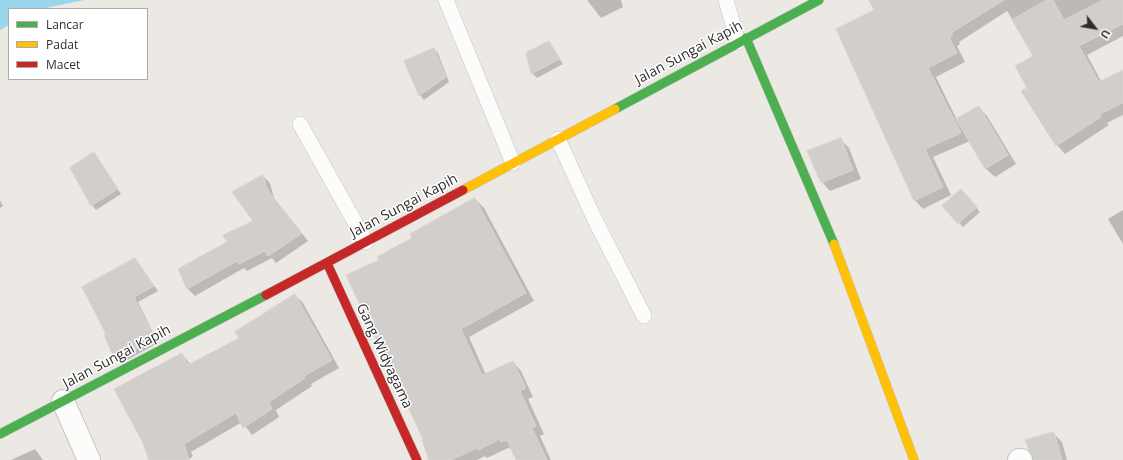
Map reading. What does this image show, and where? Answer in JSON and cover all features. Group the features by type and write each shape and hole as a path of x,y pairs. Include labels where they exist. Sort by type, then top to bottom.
{"street":[{"name":"Jalan Sungai Kapih","path":"0,434 327,263 819,0"},
{"path":"742,40 838,256 914,460"},
{"name":"Gang Widyagama","path":"327,263 416,460"},
{"path":"63,401 89,460"}],"lane":[{"path":"446,0 513,163"},
{"path":"726,0 742,40"},
{"path":"300,124 366,242"},
{"path":"558,139 594,218 644,316"}],"water":[{"path":"0,0 84,0 46,8 8,8 8,26 0,30"}],"building":[{"path":"869,0 1004,0 951,33 953,35 949,37 957,53 928,68 961,133 925,149 943,187 914,201 836,29 874,10"},
{"path":"1047,0 1053,0 1064,20 1103,0 1123,0 1123,24 1079,46 1099,82 1123,70 1123,103 1100,114 1101,117 1056,146 1021,91 1027,88 1015,66 1033,56 1012,20"},
{"path":"549,41 560,59 531,74 526,53"},
{"path":"434,48 446,77 419,96 404,61"},
{"path":"979,106 1008,155 985,169 956,119"},
{"path":"841,138 853,170 821,183 807,151"},
{"path":"94,152 118,189 91,206 70,168"},
{"path":"263,175 267,189 301,234 268,256 265,251 239,264 237,261 187,289 178,269 227,242 223,235 253,221 232,192"},
{"path":"961,189 977,207 958,224 942,206"},
{"path":"475,198 526,293 461,329 482,375 513,361 526,388 520,391 536,426 532,428 547,460 516,460 507,440 501,442 500,439 478,450 477,448 451,460 429,460 422,440 423,439 346,275 379,260 377,257 412,238 410,234"},
{"path":"135,258 154,286 134,297 155,339 115,360 104,335 106,334 82,287"},
{"path":"295,294 332,360 304,376 305,378 269,402 272,409 243,428 236,413 184,444 189,460 149,460 142,441 114,389 182,353 188,365 239,338 235,332"},
{"path":"1054,432 1062,460 1033,460 1025,440"}],"traffic: fast":[{"path":"615,109 819,0"},
{"path":"746,38 834,244"},
{"path":"0,434 266,295"}],"traffic: slow":[{"path":"463,190 615,109"},
{"path":"834,244 914,460"}],"traffic: jam":[{"path":"266,295 463,190"},
{"path":"327,263 417,460"}]}
